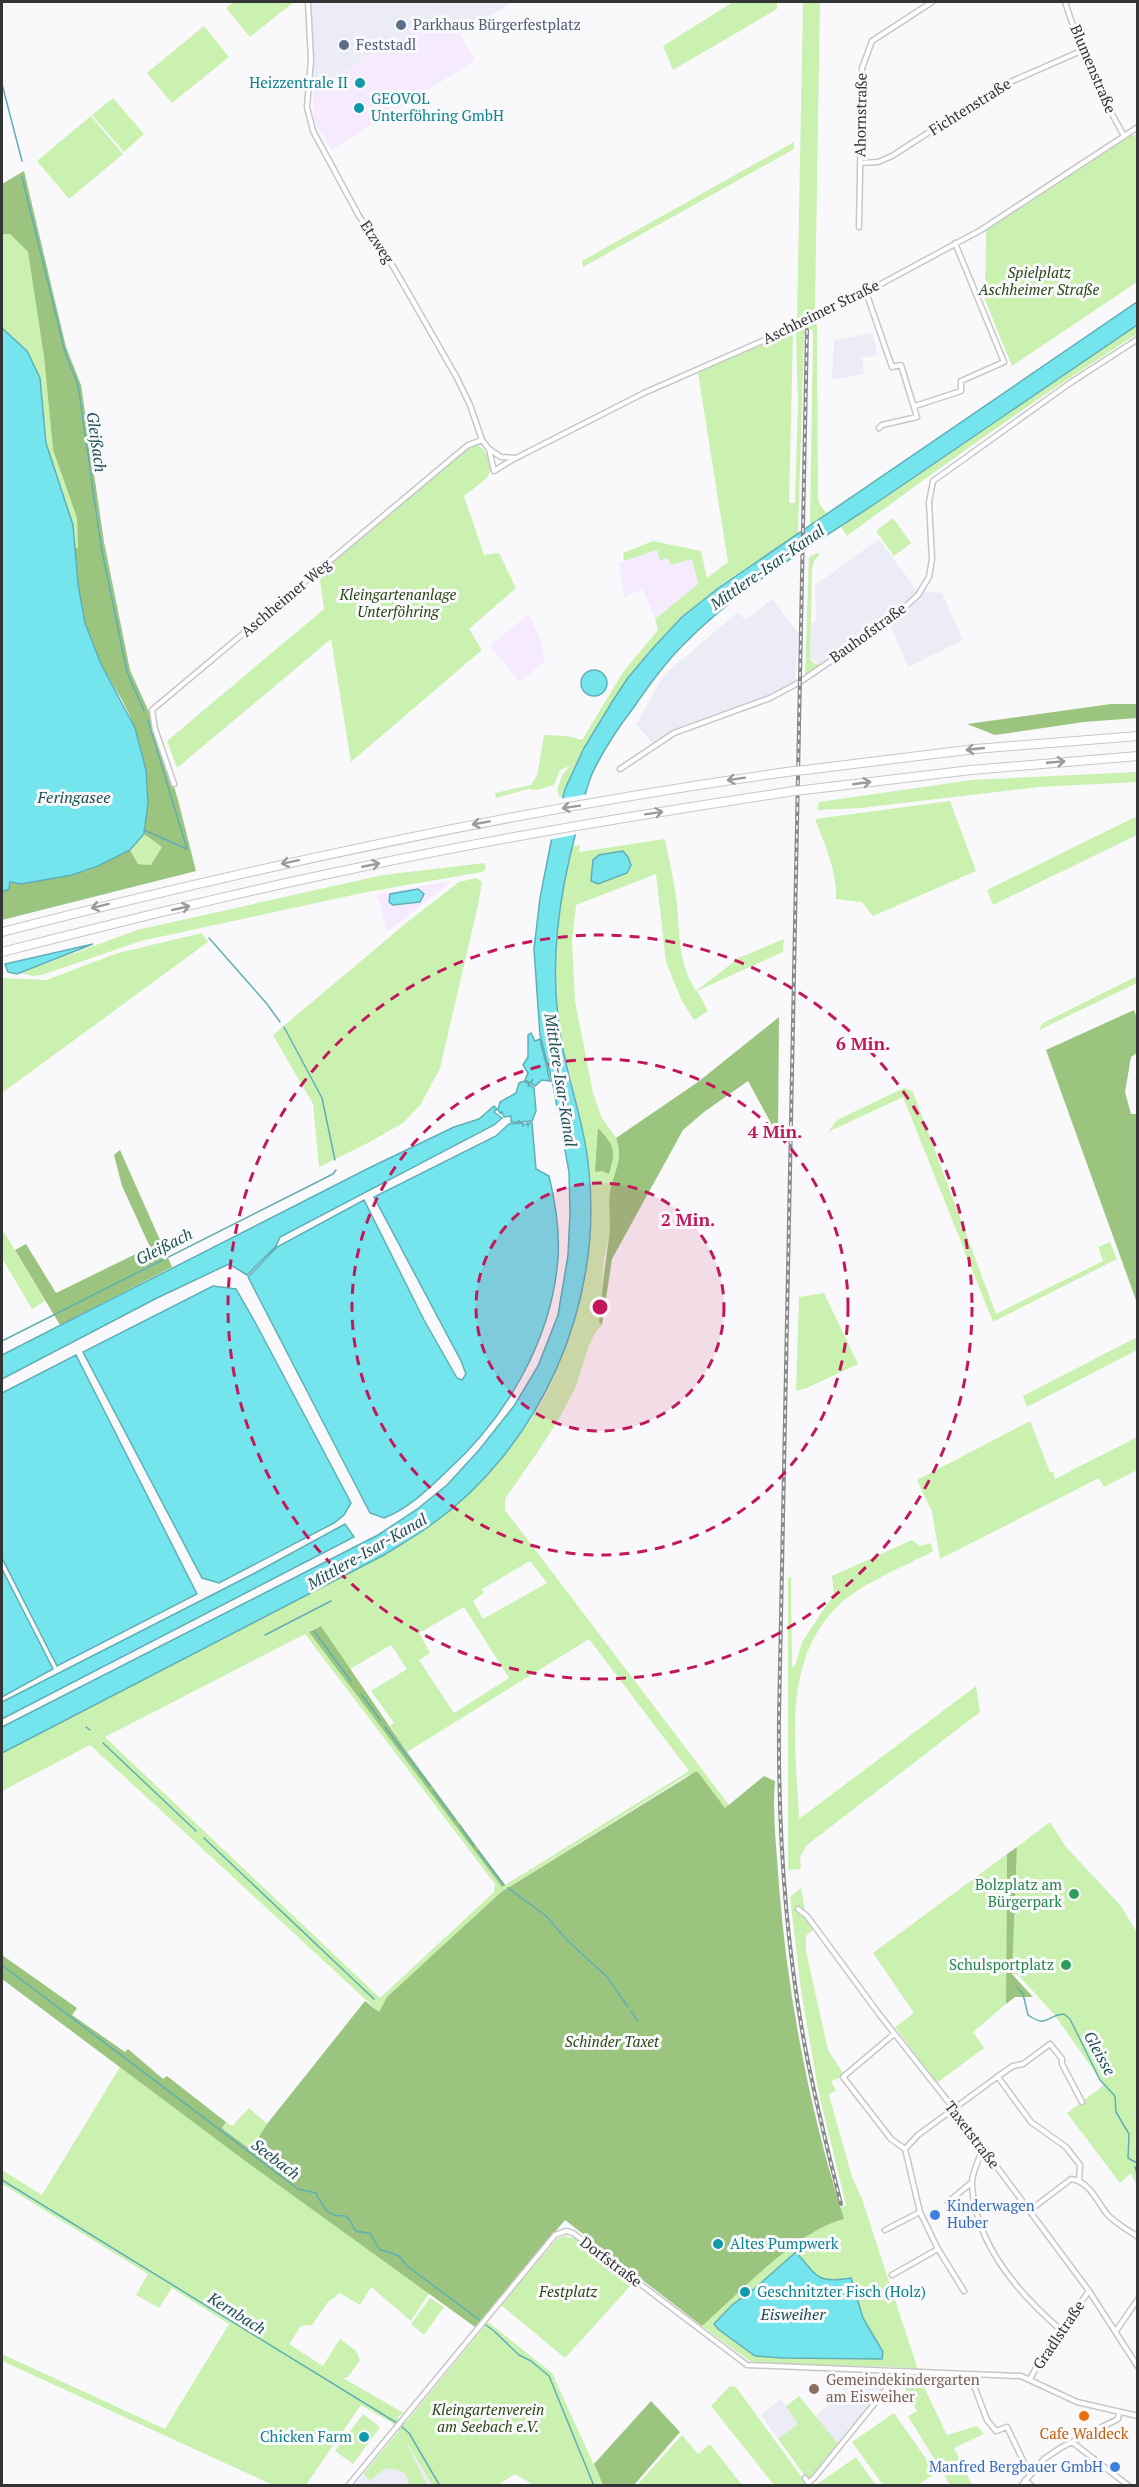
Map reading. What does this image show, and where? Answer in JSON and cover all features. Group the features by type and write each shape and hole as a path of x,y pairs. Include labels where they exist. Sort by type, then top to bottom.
{"highway":[{"path":"2,932 170,889 422,834 538,812 794,771 975,749 1137,736"},
{"path":"2,952 151,914 347,870 596,822 795,791 959,771 1137,756"}],"street":[{"name":"Etzweg","path":"308,2 310,60 308,107 314,131 359,216 394,268 457,378 470,405 482,440 489,449 494,471"},
{"name":"Ahornstraße","path":"859,227 862,68 867,49 872,41 932,2"},
{"name":"Blumenstraße","path":"1065,2 1081,51 1104,101 1124,134"},
{"name":"Fichtenstraße","path":"860,163 878,162 892,156 999,87 1081,51"},
{"name":"Aschheimer Straße","path":"494,471 644,393 765,340 866,292 1010,211 1137,127"},
{"path":"915,406 961,391 961,381 1004,362 956,243"},
{"path":"866,292 887,357 892,367 901,365 918,417 882,425 879,428"},
{"name":"Bauhofstraße","path":"620,769 674,733 770,698 800,682 892,619 918,594 929,577 932,559 929,502 933,481 1070,383 1137,339"},
{"name":"Aschheimer Weg","path":"174,784 155,729 152,710 468,445 482,440"},
{"path":"489,449 501,458 516,458"},
{"name":"Taxetstraße","path":"798,1909 807,1916 1089,2291 1137,2367"},
{"path":"894,2034 843,2077 892,2141 905,2149 920,2212 938,2249 964,2291"},
{"path":"905,2149 918,2134 997,2077 1014,2066 1023,2064 1050,2044 1062,2059 1062,2064 1082,2102"},
{"path":"997,2077 1031,2122 1066,2147 1080,2165 1079,2180"},
{"path":"982,2149 972,2183 977,2217 1004,2269 1040,2313 1060,2330"},
{"path":"1029,2211 1071,2179 1079,2180 1085,2184 1108,2215 1137,2237"},
{"path":"948,2202 972,2183"},
{"path":"885,2230 920,2212"},
{"name":"Dorfstraße","path":"348,2486 555,2235 566,2231 747,2365 1012,2375 1030,2379 1062,2396 1137,2416"},
{"path":"892,2276 938,2249"},
{"name":"Gradlstraße","path":"1030,2379 1042,2355 1089,2291"},
{"path":"1116,2331 1137,2299"},
{"path":"805,2478 808,2483 814,2478 897,2372"},
{"path":"970,2374 987,2420 996,2431 1007,2427 1030,2475"},
{"path":"1021,2486 1044,2458 1118,2419 1119,2413"},
{"path":"1072,2442 1129,2486"},
{"path":"1025,2480 1032,2486"}],"shaded area":[{"path":"311,2 513,2 460,34 475,60 332,150 314,121"},
{"path":"446,14 475,60 332,150 314,121 313,91 381,47 386,53"},
{"path":"873,333 877,355 862,358 864,374 832,380 834,340"},
{"path":"879,539 917,591 942,593 963,640 908,667 890,624 813,678 805,675 820,665 810,658 811,624 816,620 815,585"},
{"path":"657,550 668,558 692,559 698,584 655,619 643,589 624,597 619,563"},
{"path":"772,599 798,633 795,687 758,705 675,735 656,747 636,724 664,675 738,612 745,620"},
{"path":"529,614 539,636 545,661 520,682 490,646"},
{"path":"451,882 387,932 379,900 375,895"},
{"path":"890,2374 892,2377 839,2445 815,2417 836,2398 853,2376"},
{"path":"781,2399 799,2423 778,2439 761,2415"},
{"path":"399,2431 432,2485 354,2486"}],"green space":[{"path":"234,2 294,2 250,37 226,8"},
{"path":"733,2 777,2 777,9 673,70 663,46"},
{"path":"803,2 820,2 815,309 797,320"},
{"path":"204,26 229,57 172,103 147,73"},
{"path":"113,98 144,134 124,152 92,115"},
{"path":"91,116 123,154 69,199 37,161"},
{"name":"Spielplatz Aschheimer Straße","path":"1132,133 1133,136 1137,134 1137,282 1012,366 985,300 986,231"},
{"path":"794,142 794,149 583,267 582,261"},
{"path":"24,171 66,347 81,385 104,542 130,670 158,732 196,871 2,920 2,892 6,891 10,882 17,884 86,871 130,850 138,864 151,865 162,847 144,834 146,781 141,749 122,700 93,647 83,611 78,586 75,548 78,548 77,518 53,450 44,357 28,252 10,234 2,234 2,184"},
{"path":"2,234 10,234 28,252 44,357 53,450 77,518 78,548 75,548 74,529 48,454 40,378 12,336 2,328"},
{"path":"814,320 817,325 818,496 819,503 827,514 810,525 812,329 806,330 804,336 798,534 709,594 682,617 646,655 625,682 597,726 573,769 563,796 560,797 557,791 562,775 570,766 560,770 554,785 496,798 495,793 531,785 537,776 544,735 567,736 582,740 623,672 658,630 655,619 698,584 692,559 671,565 668,558 660,560 657,550 624,561 623,553 653,541 701,551 707,578 728,562 698,373 790,332 793,336 789,503 795,503 798,402 796,331"},
{"path":"1137,325 1137,334 990,432 847,536 841,527"},
{"name":"Kleingartenanlage Unterföhring","path":"476,444 487,454 492,468 486,479 464,496 484,555 499,553 516,588 469,629 482,650 351,762 331,639 177,768 167,741 324,609 319,573"},
{"path":"893,518 911,543 894,556 876,531"},
{"path":"820,554 813,563 812,571 810,658 813,663 821,665 805,675 809,557"},
{"path":"1111,704 1137,704 1137,718 1084,722 995,735 967,724"},
{"path":"1137,772 1137,782 1039,787 860,808 817,810 819,802 972,780"},
{"path":"950,801 976,871 873,916 862,902 836,899 835,878 815,819"},
{"path":"1137,816 1137,835 993,905 987,890"},
{"path":"144,834 162,847 152,865 138,864 130,850"},
{"path":"665,839 676,896 683,959 696,991 739,958 784,939 783,952 697,991 708,1011 694,1020 681,999 666,962 656,874 576,905 572,941 575,1001 593,1093 602,1118 616,1138 620,1149 620,1159 610,1192 609,1238 604,1259 599,1321 602,1325 592,1339 575,1388 560,1417 505,1499 505,1510 729,1805 725,1808 698,1772 686,1776 501,1892 387,1997 379,2012 90,1745 2,1791 2,1753 384,1555 416,1536 452,1508 488,1474 534,1415 546,1394 561,1358 579,1297 587,1262 591,1228 590,1172 581,1121 561,1040 556,982 557,937 562,892 572,846 580,845 579,852","holes":["530,1561 547,1583 483,1619 473,1601 484,1593 482,1589","464,1607 509,1678 454,1713 419,1660 430,1653 419,1633","321,1626 350,1669 391,1645 407,1669 371,1691 394,1723 390,1726 407,1752 589,1639 689,1771 502,1887 310,1631","305,1634 495,1884 494,1892 380,1998 105,1737"]},
{"path":"485,863 486,869 482,872 367,892 141,941 45,974 33,976 20,973 137,930 383,875"},
{"path":"476,878 482,882 478,905 440,1068 421,1104 403,1123 319,1167 313,1104 273,1035 406,923 459,882"},
{"path":"202,933 208,942 2,1093 2,978 46,980 118,953"},
{"path":"1137,976 1137,983 1039,1030 1043,1023"},
{"path":"1134,1010 1137,1018 1137,1053 1131,1057 1125,1092 1131,1114 1137,1114 1137,1303 1046,1050"},
{"path":"779,1017 778,1136 748,1081 683,1130 612,1259 602,1325 599,1322 610,1232 610,1192 619,1159 616,1138 698,1082"},
{"path":"904,1088 912,1091 915,1097 996,1314 1103,1261 1098,1247 1110,1242 1117,1259 993,1322 903,1097 828,1132 837,1120"},
{"path":"598,1128 611,1144 613,1160 609,1174 602,1171 595,1172"},
{"path":"120,1150 172,1267 60,1325 15,1250 26,1244 56,1293 150,1247 122,1186 114,1155"},
{"path":"4,1232 45,1301 32,1309 2,1258 2,1234"},
{"path":"824,1293 858,1364 796,1391 799,1297"},
{"path":"1137,1337 1137,1350 1027,1407 1023,1396"},
{"path":"1030,1421 1050,1472 1053,1472 1055,1479 1137,1437 1137,1470 1104,1487 1099,1478 940,1559 932,1512 917,1480"},
{"path":"912,1540 920,1546 931,1543 933,1551 848,1597 820,1628 807,1652 796,1706 799,1819 976,1686 980,1712 807,1845 800,1857 801,1869 788,1870 788,1578 791,1577 792,1667 795,1666 802,1642 834,1594 832,1576"},
{"path":"321,1626 407,1752 505,1885 502,1887 309,1632"},
{"name":"Schinder Taxet","path":"698,1772 725,1808 764,1776 775,1781 774,1820 788,1971 811,2096 844,2219 825,2226 788,2250 702,2326 565,2220 475,2327 244,2160 2,1979 2,1955 77,2008 72,2015 125,2052 128,2049 163,2079 167,2076 226,2122 222,2128 251,2150 267,2124 365,2001 379,2012 387,1997 501,1892"},
{"path":"1050,1822 1066,1847 1121,1906 1137,1933 1137,2186 1131,2173 1120,2183 1067,2113 1104,2085 1054,2014 1018,1975 1012,1974 1017,1847"},
{"path":"1017,1847 1012,1974 1033,1997 1015,1997 1006,2004 1007,1854"},
{"path":"1007,1854 1006,2004 973,2032 984,2048 937,2083 895,2027 914,2013 873,1953"},
{"path":"801,1888 806,1918 814,1929 806,1936 806,1951 828,2050 843,2073 842,2077 831,2081 836,2090 829,2095 852,2177 862,2199 923,2385 947,2435 977,2426 984,2434 954,2448 972,2485 950,2485 908,2416 917,2411 903,2385 899,2386 896,2383 903,2376 899,2367 784,2365 751,2362 702,2326 787,2250 825,2226 844,2219 840,2208 846,2205 819,2094 801,1991 790,1897"},
{"name":"Kleingartenverein am Seebach e.V.","path":"120,2067 429,2293 411,2321 371,2287 360,2305 340,2293 328,2302 312,2325 301,2326 289,2344 323,2366 340,2339 356,2351 360,2360 348,2377 343,2378 404,2413 397,2417 407,2421 488,2322 552,2373 603,2485 533,2485 515,2474 498,2485 432,2485 405,2440 427,2485 407,2485 408,2478 404,2473 386,2468 370,2481 364,2473 399,2431 392,2423 361,2405 306,2485 273,2485 2,2361 2,2354 165,2429 229,2324 172,2288 159,2308 136,2295 148,2274 2,2184 2,2170 42,2195"},
{"path":"249,2108 267,2124 251,2150 222,2127 226,2122 232,2126"},
{"name":"Festplatz","path":"565,2236 579,2240 633,2283 565,2358 501,2305 557,2239"},
{"path":"430,2298 444,2307 424,2335 411,2324"},
{"path":"730,2386 736,2387 806,2483 804,2485 774,2485 711,2406"},
{"path":"799,2396 839,2445 808,2480 778,2439 798,2424 786,2406"},
{"path":"651,2401 680,2432 634,2485 603,2485 594,2464"},
{"path":"894,2413 936,2473 918,2485 883,2485 852,2442"},
{"path":"363,2414 380,2427 353,2464 335,2451"},
{"path":"682,2435 698,2454 710,2444 742,2485 637,2485"},
{"path":"856,2457 876,2485 816,2485"}],"water":[{"name":"Mittlere-Isar-Kanal","path":"1137,302 1137,325 730,602 676,652 657,675 601,756 587,787 565,878 558,929 555,980 560,1032 584,1136 589,1171 591,1221 586,1272 574,1321 557,1369 533,1414 504,1455 470,1493 431,1525 384,1555 2,1753 2,1727 378,1535 416,1510 447,1485 514,1406 538,1366 558,1315 568,1255 569,1172 553,1085 540,1035 534,949 540,898 551,842 565,789 584,748 627,679 682,617 717,589"},
{"name":"Feringasee","path":"2,328 27,351 40,378 46,443 73,525 78,584 85,623 101,664 135,728 146,770 148,803 144,834 130,850 98,866 72,875 21,884 10,882 9,889 2,892"},
{"path":"594,670 603,674 607,683 603,692 594,696 585,692 581,683 585,674"},
{"path":"623,851 631,865 627,873 598,884 591,881 593,860 599,855"},
{"path":"418,889 424,894 420,902 393,905 389,902 390,894"},
{"path":"93,944 17,974 8,972 5,964"},
{"path":"531,1033 535,1041 540,1039 550,1081 542,1080 535,1086 531,1083 533,1079 530,1083 525,1080 528,1073 523,1065 528,1057 528,1035"},
{"path":"524,1081 529,1084 528,1087 530,1085 534,1088 536,1111 532,1121 511,1122 511,1116 504,1117 498,1110 500,1102 516,1093 519,1083"},
{"path":"494,1106 497,1109 494,1112 502,1118 494,1125 280,1237 276,1246 247,1275 229,1264 157,1298 2,1379 2,1355 367,1169 454,1127 479,1119"},
{"path":"523,1123 523,1126 527,1123 528,1126 532,1123 536,1169 549,1176 558,1237 554,1289 536,1348 506,1402 468,1451 401,1510 384,1518 370,1513 248,1277 277,1247 364,1200 424,1320 457,1378 462,1380 466,1374 461,1361 374,1197 496,1136 509,1124"},
{"path":"213,1286 236,1289 351,1503 344,1515 334,1523 219,1583 202,1578 83,1352"},
{"path":"76,1355 197,1594 57,1666 2,1558 2,1393"},
{"path":"345,1524 354,1537 2,1719 2,1702 255,1573"},
{"path":"2,1569 53,1669 2,1697"},
{"name":"Eisweiher","path":"796,2252 818,2276 830,2280 851,2278 863,2318 883,2352 882,2359 755,2356 718,2329 714,2324 732,2305"}],"pier":[{"path":"589,794 578,834 549,840 559,799"}],"waterway":[{"name":"Gleißach","path":"2,84 22,161"},
{"name":"Gleißach","path":"22,177 65,352 78,385 101,546 127,672 144,711"},
{"name":"Gleißach","path":"148,720 187,849"},
{"path":"144,830 187,849"},
{"name":"Gleißach","path":"209,938 280,1022"},
{"name":"Gleißach","path":"284,1027 322,1098 335,1160"},
{"name":"Gleißach","path":"2,1341 333,1174 336,1170"},
{"path":"265,1635 331,1601"},
{"path":"314,1631 351,1681"},
{"path":"361,1694 381,1721"},
{"path":"86,1727 90,1730"},
{"path":"385,1727 430,1786"},
{"path":"103,1743 196,1831"},
{"path":"433,1791 455,1820"},
{"path":"459,1825 474,1846"},
{"path":"204,1838 374,1999"},
{"path":"478,1851 504,1885"},
{"path":"508,1888 546,1916 567,1940 607,1977 628,2007"},
{"name":"Seebach","path":"2,1965 298,2189 316,2193 330,2213 346,2216 355,2230 370,2233 379,2249 399,2256 407,2266 494,2331 519,2355 531,2361 549,2376 594,2486"},
{"name":"Gleisse","path":"1017,1987 1023,1994 1028,2015 1040,2021 1064,2014 1070,2019 1100,2080 1115,2096 1116,2112 1129,2134 1128,2158 1137,2163"},
{"path":"631,2011 638,2021"},
{"path":"1135,2167 1138,2177"},
{"name":"Kernbach","path":"2,2180 397,2423"},
{"name":"Kernbach","path":"401,2426 409,2433 440,2486"}],"railway":[{"path":"807,330 779,1716 780,1795 783,1874 796,1991 810,2074 841,2204"}],"place":[{"name":"Parkhaus Bürgerfestplatz","path":"401,25"},
{"name":"Feststadl","path":"344,45"},
{"name":"Heizzentrale II","path":"360,83"},
{"name":"GEOVOL Unterföhring GmbH","path":"359,108"},
{"name":"Bolzplatz am Bürgerpark","path":"1074,1894"},
{"name":"Schulsportplatz","path":"1066,1965"},
{"name":"Kinderwagen Huber","path":"935,2215"},
{"name":"Altes Pumpwerk","path":"718,2244"},
{"name":"Geschnitzter Fisch (Holz)","path":"745,2292"},
{"name":"Gemeindekindergarten am Eisweiher","path":"814,2389"},
{"name":"Cafe Waldeck","path":"1084,2416"},
{"name":"Chicken Farm","path":"364,2437"},
{"name":"Manfred Bergbauer GmbH","path":"1115,2467"}]}
